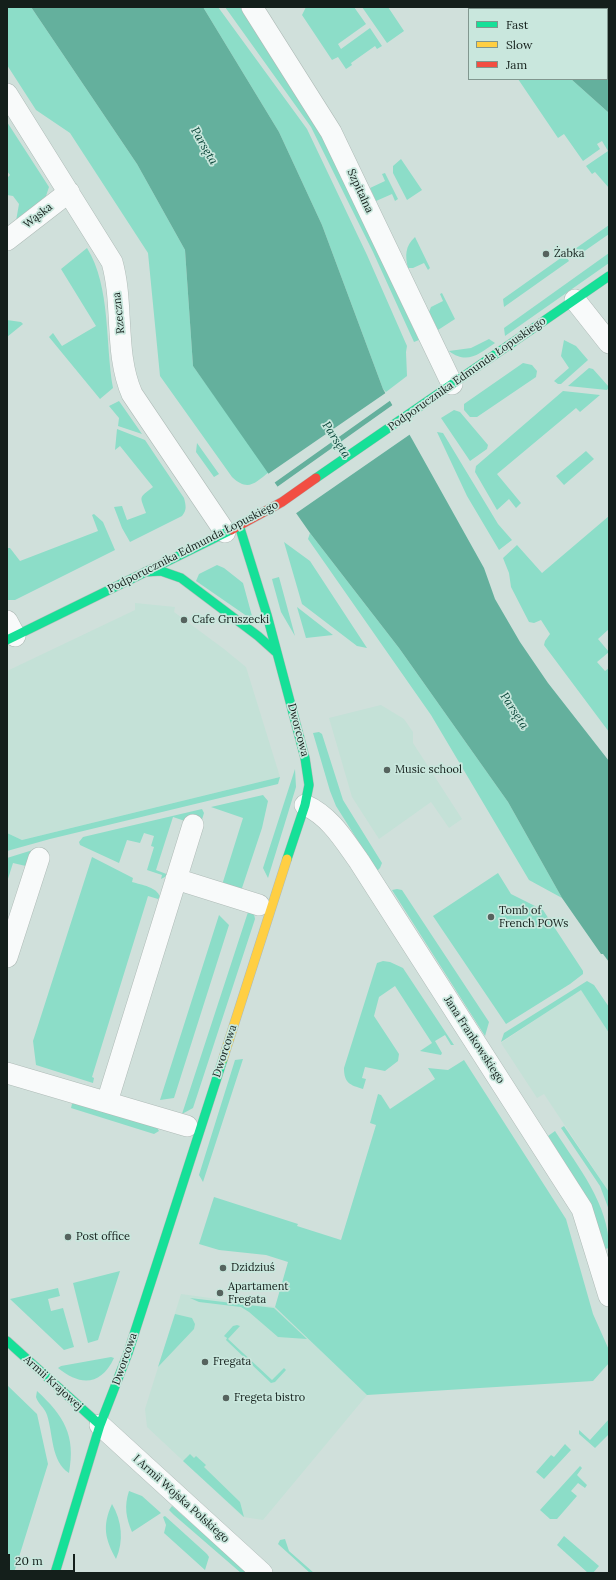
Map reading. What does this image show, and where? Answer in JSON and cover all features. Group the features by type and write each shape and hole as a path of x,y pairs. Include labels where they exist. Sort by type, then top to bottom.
{"street":[{"name":"Szpitalna","path":"252,7 331,132 452,384"},
{"name":"Rzeczna","path":"7,94 112,262 116,281 125,370 132,394 232,528"},
{"name":"Wąska","path":"7,240 69,192"},
{"name":"Podporucznika Edmunda Łopuskiego","path":"10,633 145,572 282,502 609,276"},
{"path":"575,300 609,344"},
{"name":"Dworcowa","path":"55,1573 100,1425 128,1352 305,805 310,785 308,772 254,570 232,528"},
{"path":"145,572 161,571 181,578 258,636 277,653"},
{"name":"Jana Frankowskiego","path":"305,805 315,810 328,820 359,861 582,1209 609,1296"},
{"path":"107,1102 193,826"},
{"path":"7,958 15,905 39,858"},
{"path":"176,879 259,905"},
{"path":"7,1073 187,1126"},
{"name":"Armii Krajowej","path":"7,1340 100,1425"},
{"name":"I Armii Wojska Polskiego","path":"100,1425 255,1567"}],"shaded area":[{"path":"7,7 31,7 137,164 185,250 193,366 269,472 255,482 247,485 238,482 232,477 160,376 148,253 70,133 36,110 7,65"},
{"path":"203,7 218,7 307,129 367,255 407,346 407,376 386,392 383,389 322,225 279,132"},
{"path":"225,7 240,7 323,138 419,340 414,342 373,252 311,127"},
{"path":"306,7 354,7 366,24 338,44 341,49 370,28 382,46 377,49 375,46 351,63 352,65 346,69 338,57 332,60 302,15"},
{"path":"362,7 388,7 404,31 387,43"},
{"path":"519,80 572,80 609,113 609,188 595,172 592,174 586,166 608,151 602,141 597,144 600,149 583,161 564,134 558,138"},
{"path":"7,122 49,187 46,196 16,221 19,204 13,196 7,195 7,178 10,175 7,171"},
{"path":"401,159 422,190 407,200 393,173 393,166"},
{"path":"385,173 398,199 395,201 392,194 376,201 370,188 385,181 382,174"},
{"path":"609,225 609,234 576,257 572,251"},
{"path":"415,237 430,268 428,270 424,263 413,268 408,268 406,259 407,251 409,244"},
{"path":"87,248 95,263 104,298 113,388 100,399 49,337 53,333 62,346 96,326 61,269"},
{"path":"609,253 609,263 505,336 504,328"},
{"path":"565,255 569,261 504,307 503,299"},
{"path":"442,293 455,319 438,330 429,312 431,307 443,301 440,294"},
{"path":"7,320 21,322 23,324 7,337"},
{"path":"489,339 495,343 484,351 467,358 455,355 449,351 471,348"},
{"path":"564,340 576,346 588,360 561,384 558,384 554,381 569,368 561,356"},
{"path":"523,363 532,365 537,371 536,377 477,417 470,417 464,410 464,404"},
{"path":"589,368 593,369 609,387 607,390 568,386"},
{"path":"563,391 600,395 580,412 576,408 497,474 521,503 516,508 509,499 497,510 475,472 476,466"},
{"path":"119,401 142,434 118,426 119,418 109,406"},
{"path":"454,410 460,412 488,445 487,449 470,461 441,418"},
{"path":"117,429 145,440 184,498 186,506 185,512 182,516 130,542 122,528 114,507 122,506 127,520 146,513 142,503 142,498 153,487 120,446 115,450"},
{"path":"437,432 443,433 498,524 512,540 499,550 467,496"},
{"path":"197,443 219,474 214,477 196,452"},
{"path":"586,451 594,459 564,485 556,476"},
{"path":"94,514 103,522 115,550 15,600 7,600 7,548 10,548 20,561 98,531 92,515"},
{"path":"609,516 609,629 598,639 609,652 597,662 605,671 609,668 609,732 544,645 550,634 541,620 534,623 529,622 511,587 509,573 503,558 517,545 542,573"},
{"path":"310,533 399,648 508,802 562,898 529,880 431,715 308,539"},
{"path":"284,542 310,561 367,648 357,646 302,604"},
{"path":"217,565 224,568 243,583 252,616 251,619 196,581 199,574"},
{"path":"279,577 295,636 281,612 273,583 272,579"},
{"path":"135,603 175,607 174,612 246,667 280,777 22,840 7,833 7,671 135,610"},
{"path":"297,607 333,635 306,638"},
{"name":"Music school","path":"381,705 404,719 413,732 413,743 462,819 449,828 431,802 379,839 352,797 329,718"},
{"path":"319,732 322,734 343,800 382,863 377,871 336,806 330,791 313,733"},
{"path":"295,769 296,787 268,878 263,868"},
{"path":"280,777 278,784 50,839 7,851 7,833 22,840"},
{"path":"263,795 268,801 262,828 241,891 222,885 243,818 211,807"},
{"path":"202,809 204,813 200,826 173,817 156,870 169,875 161,879 162,875 147,870 154,847 151,846 154,836 144,833 140,843 127,840 119,863 80,845 79,842 83,837"},
{"path":"36,849 30,867 13,863 7,882 7,858"},
{"path":"92,857 133,878 132,882 144,885 156,891 160,897 158,899 148,896 92,1077 94,1078 93,1083 36,1065 33,1041"},
{"path":"498,873 511,894 543,910 583,971 583,974 570,984 506,1024 433,916"},
{"path":"392,890 402,890 489,1022 485,1036"},
{"path":"249,909 254,914 255,919 193,1108 182,1114"},
{"path":"219,915 229,925 174,1098 160,1100"},
{"path":"383,961 390,962 403,968 454,1045 451,1045 445,1035 435,1041 442,1053 441,1055 420,1051 432,1043 395,986 379,997 374,1016 399,1054 398,1061 385,1071 365,1067 362,1078 366,1079 363,1089 349,1083 345,1077 344,1068 377,963"},
{"path":"587,981 594,985 609,1007 609,1033 581,990 501,1042 504,1033"},
{"path":"581,989 609,1033 609,1192 544,1094 537,1098 501,1043"},
{"path":"243,1059 203,1182 199,1175 235,1060"},
{"path":"464,1060 566,1219 593,1314 609,1350 609,1363 593,1381 367,1395 275,1307 288,1262 266,1255 219,1250 199,1244 214,1197 298,1224 297,1226 341,1240 376,1125 370,1123 378,1094 381,1095 390,1109 435,1079 428,1068 448,1070"},
{"path":"80,1100 154,1122 159,1131 154,1134 71,1108 72,1104"},
{"path":"564,1126 609,1192 609,1210 600,1186 561,1128"},
{"path":"555,1131 591,1186 598,1201 608,1232 609,1248 605,1249 591,1206 586,1196 548,1136"},
{"path":"120,1271 98,1340 88,1343 73,1283"},
{"path":"58,1288 60,1296 48,1299 51,1311 63,1308 74,1347 64,1350 10,1299"},
{"path":"181,1294 275,1307 367,1395 263,1520 243,1517 147,1427 145,1409"},
{"path":"190,1298 274,1308 307,1339 278,1337 241,1307 199,1302"},
{"path":"175,1314 192,1318 195,1324 194,1329 158,1367"},
{"path":"233,1326 240,1326 228,1339 272,1380 284,1368 286,1370 275,1382 271,1383 226,1340 227,1338 224,1336"},
{"path":"111,1357 114,1358 103,1374 89,1380 74,1378 58,1368 61,1366"},
{"path":"7,1385 37,1414 48,1464 14,1573 7,1573"},
{"path":"37,1391 54,1409 66,1427 71,1448 69,1473 63,1468 56,1455 47,1415 36,1397"},
{"path":"609,1419 609,1434 595,1448 579,1434 579,1430 590,1440"},
{"path":"565,1444 571,1450 544,1479 536,1472 551,1455 554,1457"},
{"path":"190,1454 194,1458 196,1456 206,1465 204,1467 240,1502 244,1517 183,1461"},
{"path":"580,1466 582,1468 577,1475 587,1485 585,1488 578,1483 571,1491 577,1496 557,1519 550,1519 540,1510"},
{"path":"129,1491 142,1496 161,1513 132,1532 126,1512"},
{"path":"112,1504 118,1517 121,1531 119,1552 116,1559 109,1545 106,1532 107,1519"},
{"path":"172,1506 248,1573 241,1573 174,1515 169,1510"},
{"path":"165,1516 207,1554 209,1557 205,1570 164,1533 166,1525 163,1517"},
{"path":"564,1536 599,1566 593,1573 588,1573 557,1545"},
{"path":"285,1539 289,1551 314,1573 310,1573 278,1544 280,1540"}],"water":[{"name":"Parsęta","path":"31,7 203,7 279,132 322,225 383,389 484,568 495,599 520,642 548,683 609,761 609,962 603,954 601,954 562,898 508,802 399,648 310,533 193,366 185,250 137,164"},
{"path":"609,7 609,113 572,80 608,80 608,8 502,8"}],"pier":[{"path":"387,392 391,400 274,483 268,474"},
{"path":"394,404 412,433 295,514 277,487"}],"traffic: fast":[{"path":"316,478 609,276"},
{"path":"239,525 267,615 305,758 309,785 305,805 287,859"},
{"path":"7,640 231,530"},
{"path":"145,572 161,571 181,578 258,636 277,653"},
{"path":"55,1573 100,1425 128,1353 223,1059"},
{"path":"7,1341 100,1425"}],"traffic: slow":[{"path":"223,1059 287,859"}],"traffic: jam":[{"path":"231,530 282,502 316,478"}],"place":[{"name":"Żabka","path":"546,254"},
{"name":"Cafe Gruszecki","path":"184,620"},
{"name":"Music school","path":"387,770"},
{"name":"Tomb of French POWs","path":"491,917"},
{"name":"Post office","path":"68,1237"},
{"name":"Dzidziuś","path":"223,1268"},
{"name":"Apartament Fregata","path":"220,1293"},
{"name":"Fregata","path":"205,1362"},
{"name":"Fregeta bistro","path":"226,1398"}]}
